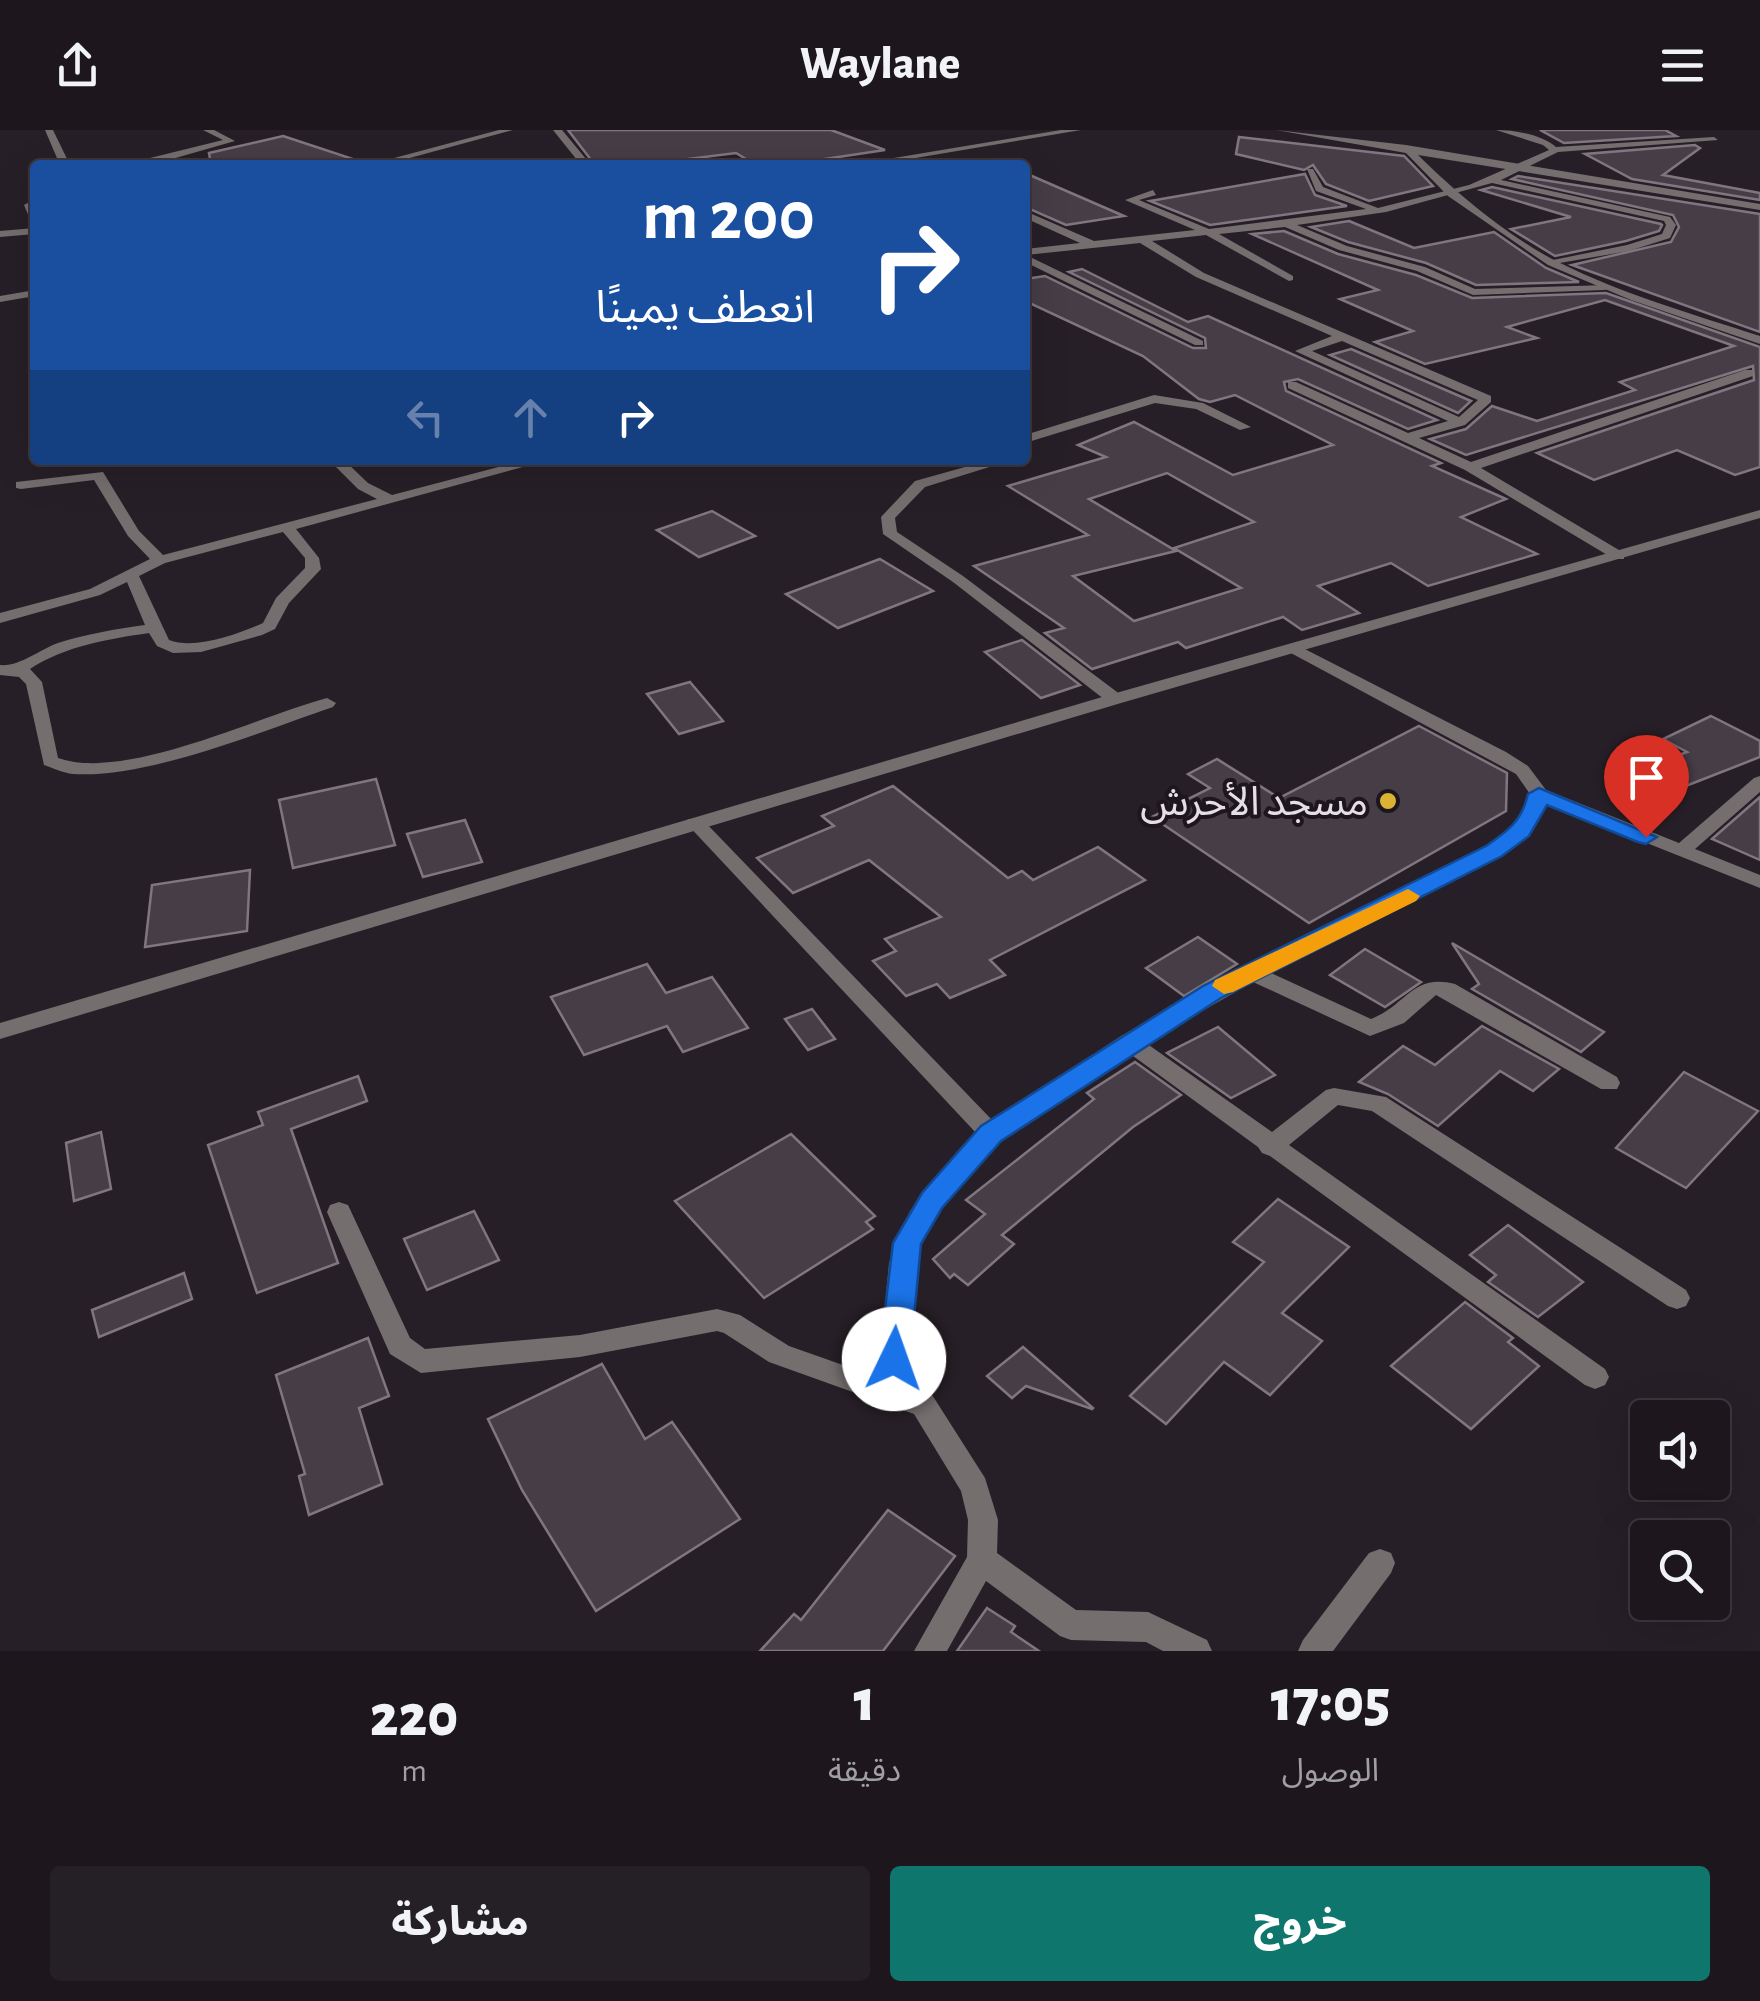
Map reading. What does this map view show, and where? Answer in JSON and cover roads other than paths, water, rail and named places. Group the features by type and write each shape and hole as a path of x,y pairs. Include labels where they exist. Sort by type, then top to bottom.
{"street":[{"path":"49,130 63,160"},
{"path":"153,160 231,142 206,130"},
{"path":"393,160 508,130"},
{"path":"557,130 582,160"},
{"path":"902,160 1077,130"},
{"path":"1280,130 1760,207"},
{"path":"1352,130 1411,149 1451,194 1552,263 1604,286 1760,340"},
{"path":"1500,130 1555,150"},
{"path":"1030,254 1289,226 1376,210 1451,194 1555,150 1714,140"},
{"path":"1310,171 1314,186 1376,210"},
{"path":"1490,180 1667,219 1671,225 1666,236 1646,244 1552,263"},
{"path":"1153,193 1130,200 1208,232 1289,278"},
{"path":"1030,216 1092,245"},
{"path":"1289,226 1473,292 1604,286"},
{"path":"0,234 30,231"},
{"path":"1144,241 1184,267 1486,399 1460,422 1409,437"},
{"path":"1030,258 1199,343"},
{"path":"0,299 30,294"},
{"path":"1345,336 1301,351 1460,422"},
{"path":"1470,467 1748,373"},
{"path":"1292,385 1470,467 1619,556"},
{"path":"1030,438 1154,399 1179,400 1244,427"},
{"path":"341,465 363,486 390,500"},
{"path":"0,618 95,592 160,560 521,465"},
{"path":"987,465 920,484 888,517 890,534 958,580 1115,699"},
{"path":"21,484 98,475 133,532 160,560"},
{"path":"0,1031 1115,699 1760,514"},
{"path":"130,572 163,643 173,648 201,647 269,626 282,601 314,565 287,527"},
{"path":"8,670 55,650 154,628"},
{"path":"1296,650 1500,756 1522,770 1539,794 1760,882"},
{"path":"8,670 34,682 50,762 68,771 180,751 327,703"},
{"path":"1681,851 1760,782"},
{"path":"930,1651 982,1560 981,1503 957,1456 894,1359 902,1263 919,1218 991,1134 1129,1042 1250,972 1494,851 1521,832 1534,814 1539,794"},
{"path":"695,823 991,1134"},
{"path":"1250,972 1370,1028 1396,1018 1431,987 1447,990 1609,1083"},
{"path":"1129,1042 1595,1377"},
{"path":"1270,1146 1334,1096 1378,1103 1677,1298"},
{"path":"339,1212 400,1346 421,1361 597,1344 716,1320 731,1322 779,1354 922,1405"},
{"path":"982,1560 1071,1626 1148,1627 1196,1651"},
{"path":"1314,1651 1380,1563"}],"place":[{"name":"مسجد الأحرش","path":"1388,801"}]}
